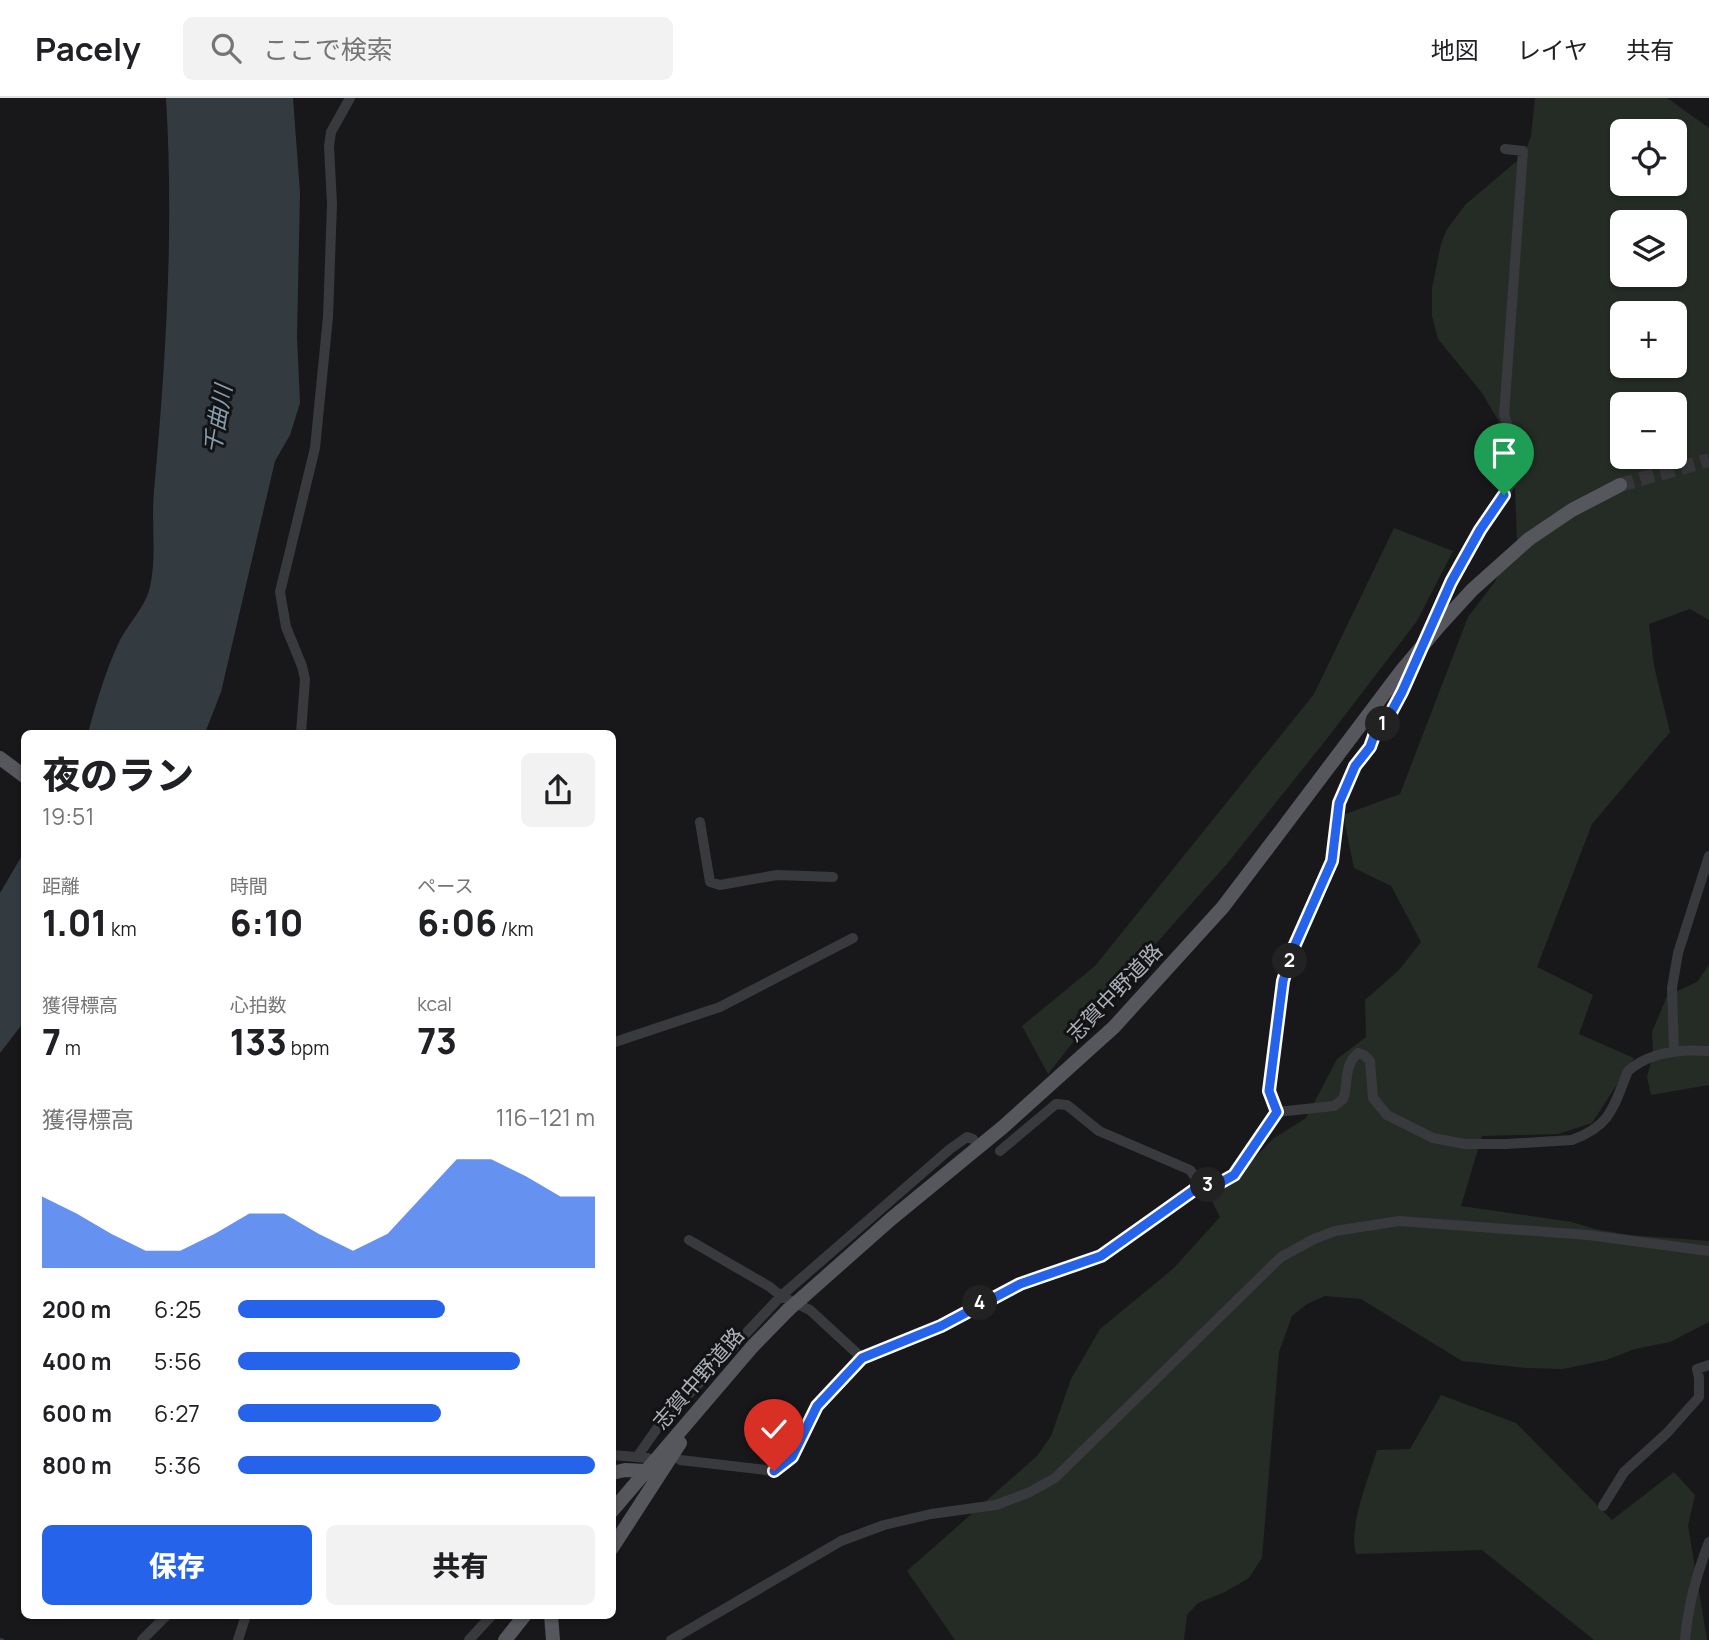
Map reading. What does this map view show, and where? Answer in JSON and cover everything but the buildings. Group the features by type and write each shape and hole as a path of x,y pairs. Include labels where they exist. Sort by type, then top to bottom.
{"main road":[{"name":"志賀中野道路","path":"616,1505 644,1462 704,1403 752,1346 788,1310 891,1219 1003,1127 1114,1027 1223,907 1402,670 1472,590 1530,539 1572,510 1620,485"},
{"path":"0,758 21,774"},
{"path":"616,1542 704,1403"},
{"path":"616,1472 644,1462"},
{"path":"505,1640 522,1619"},
{"path":"553,1619 554,1640"}],"street":[{"path":"301,730 305,679 286,627 280,592 315,448 328,317 332,204 330,139 331,132 350,98"},
{"path":"1277,1112 1269,1091 1283,981 1293,949 1332,861 1339,803 1355,766 1370,747 1375,733 1388,718 1402,692 1455,575 1480,530 1522,466 1504,415 1523,151 1505,149"},
{"path":"700,822 710,882 720,885 777,875 833,877"},
{"path":"1674,1051 1674,976 1681,942 1709,856"},
{"path":"616,1042 720,1007 853,938"},
{"path":"680,1460 774,1471 792,1457 817,1406 862,1358 941,1326 1020,1284 1101,1256 1201,1185 1218,1184 1234,1175 1277,1112 1335,1106 1345,1095 1348,1067 1351,1059 1358,1053 1370,1061 1373,1098 1387,1115 1433,1138 1465,1144 1506,1144 1572,1140 1596,1128 1611,1114 1628,1071 1634,1066 1674,1051 1709,1051"},
{"path":"1000,1151 1056,1104 1067,1105 1099,1132 1190,1170 1201,1185"},
{"path":"616,1456 644,1462 658,1427 781,1296 950,1149 967,1137 973,1139"},
{"path":"671,1640 841,1541 865,1531 932,1514 996,1505 1030,1492 1055,1478 1281,1256 1335,1231 1399,1221 1588,1235 1709,1251"},
{"path":"689,1240 771,1287 781,1296 810,1310 862,1358"},
{"path":"1603,1506 1624,1472 1667,1433 1699,1397 1696,1369 1709,1365"},
{"path":"1685,1640 1692,1589 1709,1542"},
{"path":"142,1640 163,1619"},
{"path":"238,1640 245,1619"},
{"path":"469,1640 488,1619"}],"shaded area":[{"path":"1535,98 1667,98 1709,128 1709,620 1690,609 1649,624 1654,666 1670,732 1592,824 1537,967 1593,995 1579,1034 1634,1058 1592,1123 1558,1134 1482,1136 1461,1206 1572,1222 1629,1235 1709,1241 1709,1322 1670,1342 1635,1349 1606,1360 1563,1369 1527,1368 1462,1361 1361,1299 1325,1296 1307,1304 1292,1316 1279,1352 1262,1558 1249,1578 1198,1603 1187,1615 1184,1640 955,1640 907,1571 1037,1456 1051,1436 1071,1379 1100,1329 1173,1269 1220,1217 1212,1201 1274,1138 1306,1118 1337,1059 1366,1037 1365,1000 1399,970 1421,942 1391,886 1354,868 1343,815 1400,794 1468,617 1494,583 1517,541 1514,463 1501,425 1482,393 1438,339 1432,316 1432,288 1441,244 1447,229 1466,204 1524,155 1531,136"},
{"path":"1394,528 1453,551 1417,621 1226,865 1111,994 1048,1074 1022,1026 1095,966 1314,694"},
{"path":"1709,965 1709,1085 1651,1095 1647,1077 1653,1055 1652,1032 1667,996 1697,982"},
{"path":"1441,1395 1516,1423 1612,1520 1674,1472 1695,1495 1688,1526 1707,1640 1594,1640 1482,1550 1356,1554 1354,1543 1357,1516 1377,1450 1410,1449"}],"water":[{"name":"千曲川","path":"166,98 293,98 300,193 297,337 300,403 290,435 275,461 221,692 206,730 89,730 114,653 145,601 152,575 153,503 168,295"},
{"path":"21,857 21,1026 0,1053 0,893"}],"tunnel":[{"path":"1620,485 1709,460"}],"route":[{"path":"774,1471 792,1457 817,1406 862,1358 941,1326 1020,1284 1101,1256 1201,1185 1218,1184 1234,1175 1277,1112 1269,1091 1283,981 1293,949 1332,861 1339,803 1355,766 1370,747 1375,733 1388,718 1402,692 1451,582 1480,530 1504,495"}]}
